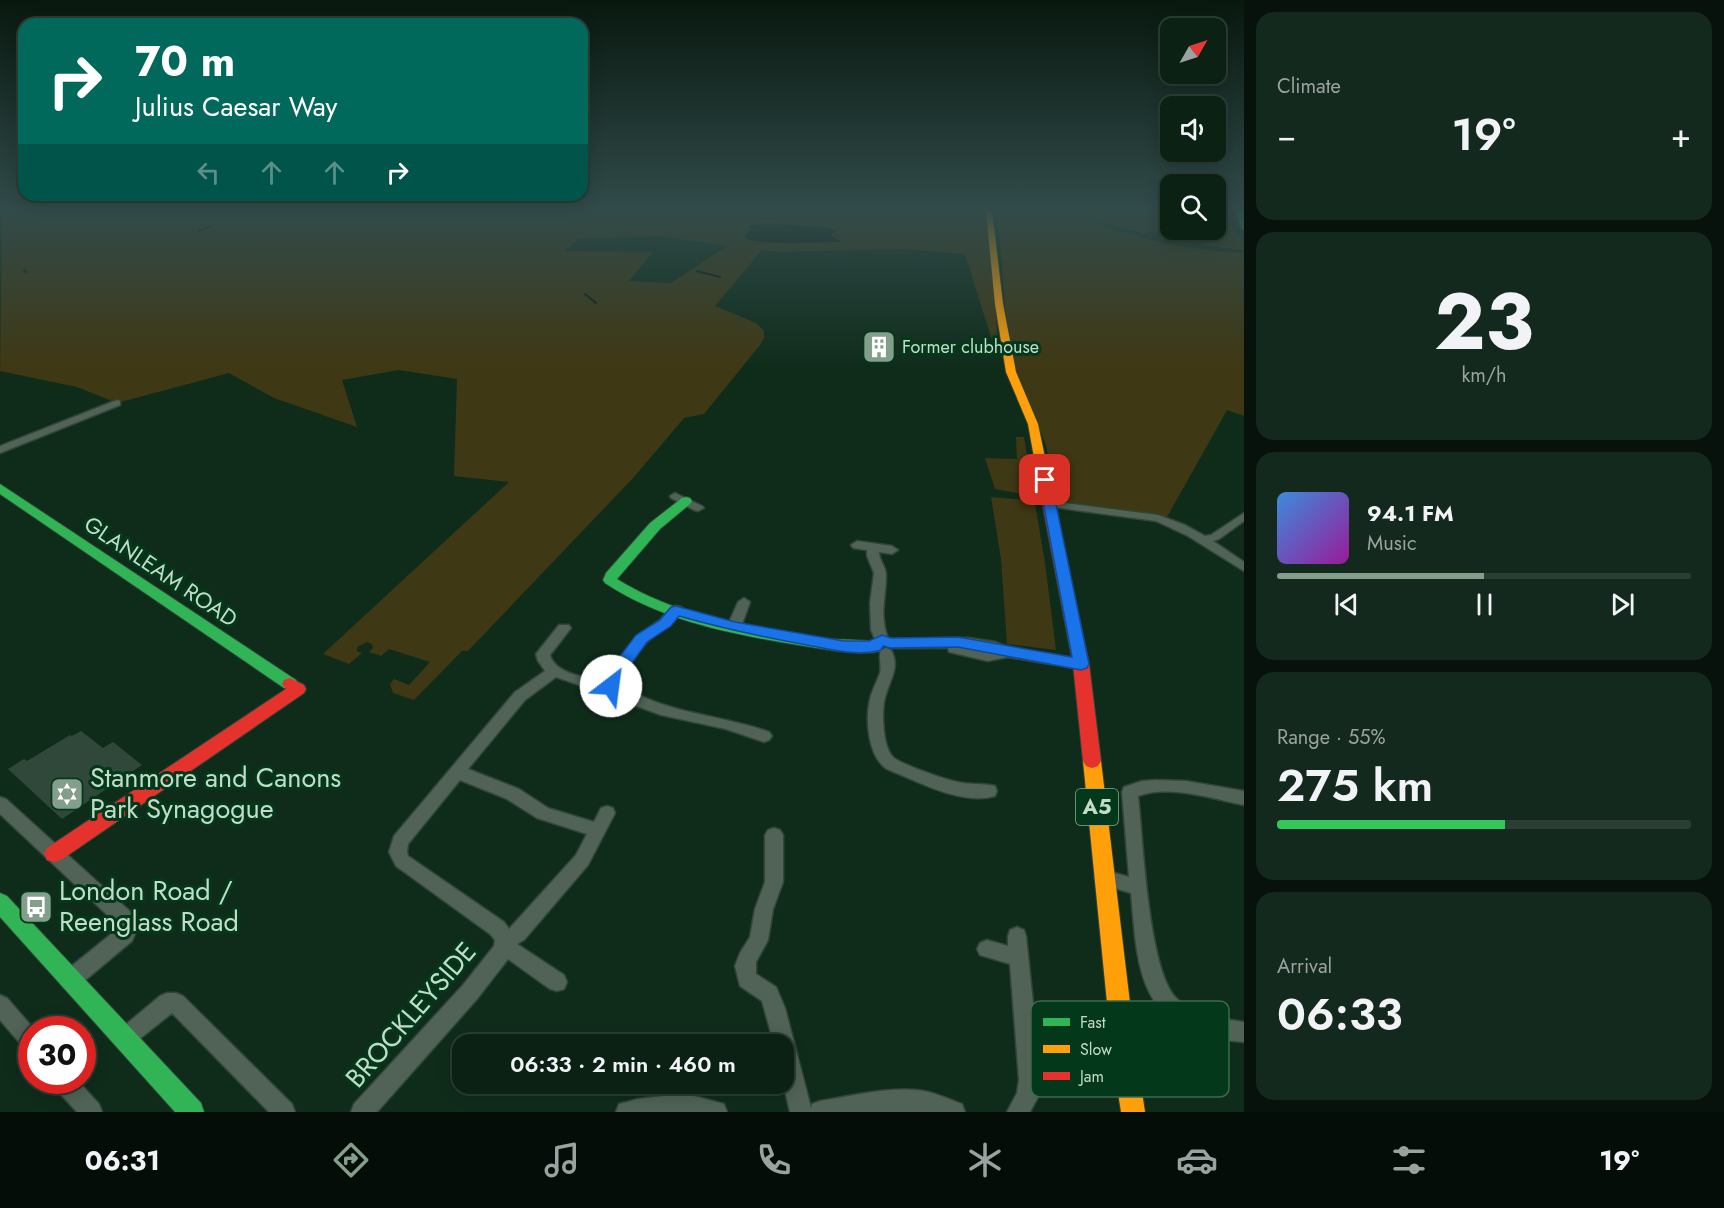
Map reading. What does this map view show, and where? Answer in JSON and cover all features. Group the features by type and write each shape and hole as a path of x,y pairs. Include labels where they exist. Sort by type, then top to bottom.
{"main road":[{"name":"A5","path":"996,263 999,304 1011,372 1033,424 1081,664 1118,1001"},
{"name":"GLANLEAM ROAD","path":"0,488 298,689 54,854"},
{"path":"686,501 669,511 637,544 610,580 620,591 734,627 844,646 885,647"},
{"path":"0,902 186,1110"},
{"name":"A5","path":"1131,1097 1133,1112"}],"street":[{"path":"0,450 117,403"},
{"path":"1049,504 1158,518 1184,528 1244,567"},
{"path":"1203,540 1215,537 1244,516"},
{"path":"857,545 892,550"},
{"path":"873,547 873,556 880,573 876,603 878,630 890,663 877,702 876,718 883,752 888,762 940,786 977,792 989,791"},
{"path":"734,627 744,602"},
{"path":"611,686 611,680 642,639 665,623 676,610"},
{"path":"564,628 543,654 544,663 555,671 594,684 611,686 649,707 688,718 751,730 764,736"},
{"path":"885,647 954,649 988,656 1009,653 1081,664"},
{"path":"555,671 530,687 503,717 400,841 398,852 402,861 497,928 504,944 517,934 582,860 607,813"},
{"path":"458,772 513,794 543,813 597,830"},
{"path":"1165,1001 1157,992 1148,961 1130,792 1141,786 1163,786 1244,798"},
{"path":"0,804 126,920 129,927 125,935 70,980"},
{"path":"774,835 774,882 764,909 759,940 747,959 745,972 747,979 769,994 775,1008 801,1112"},
{"path":"1104,878 1139,888"},
{"path":"1017,936 1030,1080 1027,1096 1018,1112"},
{"name":"BROCKLEYSIDE","path":"362,1112 470,992 500,955 504,944 557,982"},
{"path":"987,949 1019,958"},
{"path":"124,1038 167,1003 176,1003 284,1112"},
{"path":"0,1005 18,1026"},
{"path":"1229,1031 1244,1032"},
{"path":"75,1094 91,1112"},
{"path":"820,1112 899,1100 920,1101 954,1112"},
{"path":"627,1112 656,1106 686,1106 716,1112"}],"shaded area":[{"path":"1,263 644,263 629,281 671,283 701,263 751,263 715,306 756,323 764,331 764,338 760,345 704,414 684,418 634,477 468,651 462,651 414,700 393,693 390,684 394,679 409,685 430,662 389,649 381,656 369,652 373,648 372,644 367,642 357,647 357,651 362,653 349,664 323,654 509,482 454,476 457,379 399,370 342,380 357,427 274,398 229,373 117,403 77,387 0,371"},
{"path":"968,263 992,263 998,344 995,344"},
{"path":"1002,263 1244,263 1244,416 1227,410 1167,517 1056,500 1046,445 1016,371 1005,309"},
{"path":"1016,437 1024,437 1045,563 1056,650 1007,644 1001,559 991,497 1030,499 1028,495 995,489 985,458 1017,459"}],"building":[{"name":"Stanmore and Canons Park Synagogue","path":"81,731 103,748 113,742 142,765 62,819 8,769"}],"waterway":[{"path":"697,271 720,277"},
{"path":"585,294 596,303"}],"traffic: fast":[{"path":"0,488 290,684"},
{"path":"686,501 655,526 610,580 630,593 656,605 720,624 818,643 875,647"},
{"path":"0,902 192,1112"}],"traffic: slow":[{"path":"995,263 1011,372 1033,424 1046,491"},
{"path":"1092,761 1118,1001"},
{"path":"1131,1097 1133,1112"}],"traffic: jam":[{"path":"1046,491 1081,664 1092,761"},
{"path":"54,854 298,689 290,684"}],"place":[{"name":"Former clubhouse","path":"879,347"},
{"name":"Stanmore and Canons Park Synagogue","path":"67,794"},
{"name":"London Road / Reenglass Road","path":"36,907"}],"route":[{"path":"611,686 611,680 642,639 665,623 676,610 734,627 844,646 875,647 876,643 882,640 890,643 958,642 995,647 1009,653 1081,664 1045,480"}]}
